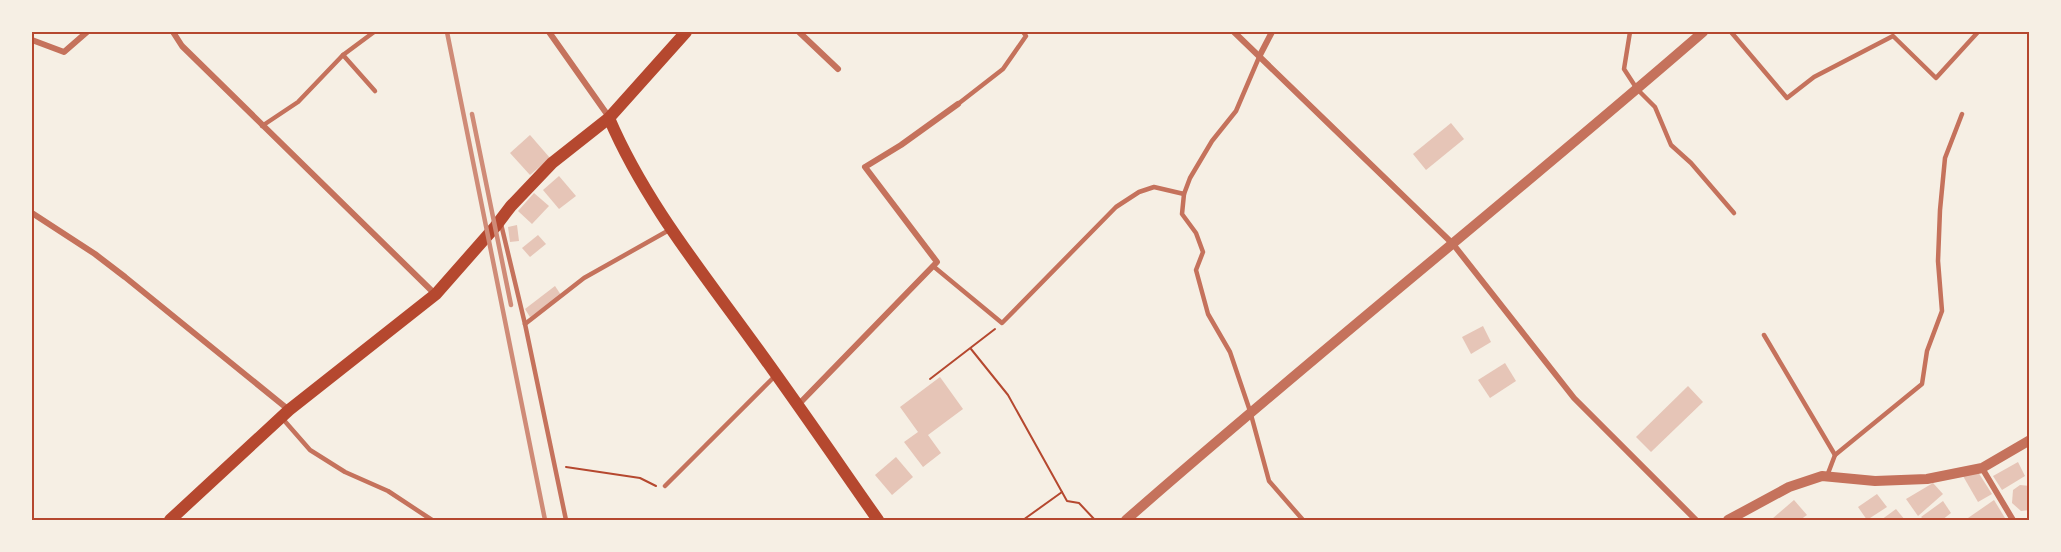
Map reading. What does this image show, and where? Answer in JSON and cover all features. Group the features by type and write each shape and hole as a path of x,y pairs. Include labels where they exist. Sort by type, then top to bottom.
{"main road":[{"path":"170,520 286,413 436,294 552,162 609,118 686,32"},
{"path":"609,118 622,148 661,216 776,374 878,520"}],"street":[{"path":"32,40 64,52 87,32"},
{"path":"173,32 182,46 262,126 436,294"},
{"path":"549,32 609,118"},
{"path":"799,32 838,69"},
{"path":"1234,32 1453,244 1574,398 1696,520"},
{"path":"1260,55 1272,32"},
{"path":"1126,520 1250,411 1453,244 1703,32"},
{"path":"798,406 937,262 865,167 901,145 958,104"},
{"path":"32,213 95,254 125,277 286,413"},
{"path":"1728,520 1789,487 1827,476 1875,482 1927,479 1982,468 2030,440"},
{"path":"1982,468 2013,520"}],"lane":[{"path":"262,126 298,102 343,56 374,32"},
{"path":"958,104 1004,69 1026,36 1023,32"},
{"path":"1630,32 1624,69 1637,89 1655,107 1671,145 1691,163 1734,213"},
{"path":"1731,32 1787,98 1814,77 1893,36 1936,78 1978,32"},
{"path":"1260,55 1236,111 1212,141 1190,178 1184,194 1182,214 1197,233 1203,252 1196,270 1208,314 1230,352 1250,411 1269,482 1303,520"},
{"path":"343,56 375,91"},
{"path":"1827,476 1835,455 1922,384 1927,351 1942,311 1938,261 1945,158 1962,114"},
{"path":"933,266 1002,323 1116,207 1139,192 1154,187 1184,194"},
{"path":"500,220 525,324 566,520"},
{"path":"525,324 584,278 671,229"},
{"path":"1764,335 1835,455"},
{"path":"665,486 776,374"},
{"path":"286,413 310,450 345,472 388,491 432,520"}],"path":[{"path":"930,379 1002,323"},
{"path":"971,349 1008,395 1067,501 1079,503 1095,520"},
{"path":"555,464 640,478 658,487 665,486"},
{"path":"1023,520 1062,492"}],"building":[{"path":"1451,123 1464,139 1426,170 1413,154"},
{"path":"530,135 550,158 530,175 510,153"},
{"path":"559,176 576,196 559,209 543,190"},
{"path":"534,193 549,206 532,224 518,211"},
{"path":"517,225 519,241 510,242 508,227"},
{"path":"538,235 546,244 530,257 522,248"},
{"path":"555,286 561,295 530,317 525,309"},
{"path":"1483,326 1491,342 1471,354 1462,337"},
{"path":"1505,363 1516,381 1490,398 1478,380"},
{"path":"940,377 963,409 928,435 941,453 923,467 904,442 918,432 900,407"},
{"path":"1688,386 1703,402 1651,452 1636,437"},
{"path":"896,457 913,477 892,495 875,475"},
{"path":"2018,462 2025,476 2002,490 1993,476"},
{"path":"1978,472 1992,494 1978,502 1963,476"},
{"path":"1933,483 1943,494 1918,516 1906,499"},
{"path":"2020,485 2030,486 2030,510 2021,511 2012,503 2013,490"},
{"path":"1877,494 1887,507 1867,520 1858,507"},
{"path":"1794,500 1807,515 1800,520 1772,519"},
{"path":"1994,500 2005,518 2002,520 1970,520 1968,518"},
{"path":"1943,501 1951,513 1942,520 1924,520 1921,517"},
{"path":"1896,509 1905,520 1881,520"}],"railway":[{"path":"447,32 545,520"},
{"path":"472,114 511,305"}]}
